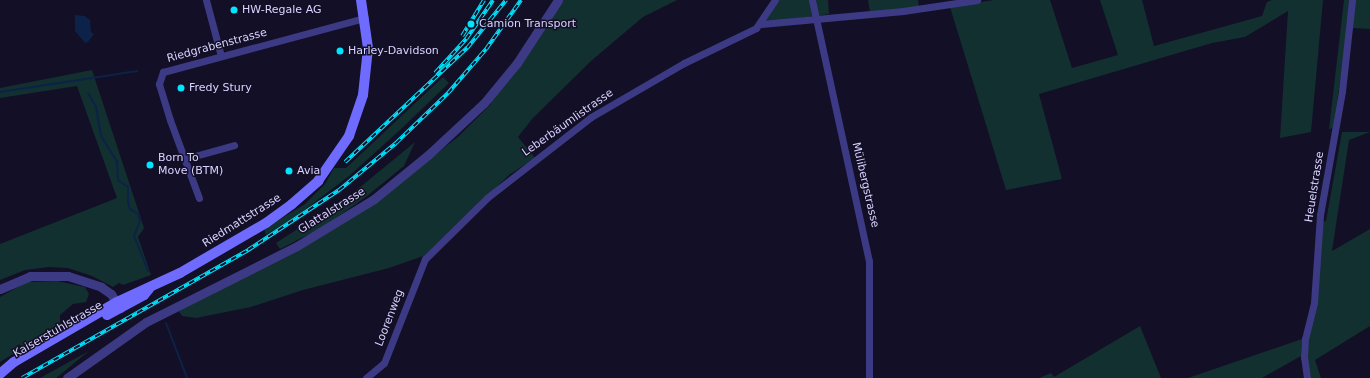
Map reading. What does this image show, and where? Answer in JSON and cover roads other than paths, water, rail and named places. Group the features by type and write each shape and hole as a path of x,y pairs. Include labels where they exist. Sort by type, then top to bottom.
{"main road":[{"name":"Riedmattstrasse","path":"119,305 141,289 151,287 266,223 292,204 324,174 349,136 361,102 367,59 365,18 361,0"},
{"name":"Kaiserstuhlstrasse","path":"3,373 14,362 119,305"}],"street":[{"path":"206,0 221,56"},
{"name":"Glattalstrasse","path":"67,378 146,322 297,246 374,199 434,150 484,103 517,63 558,0"},
{"path":"761,24 775,0"},
{"name":"Mülibergstrasse","path":"812,0 869,261 869,378"},
{"path":"761,24 903,11 977,0"},
{"name":"Heuelstrasse","path":"1308,378 1304,356 1305,339 1314,303 1320,215 1342,91 1352,0"},
{"name":"Riedgrabenstrasse","path":"199,198 170,120 160,84 160,78 163,72 365,18"},
{"name":"Leberbäumlistrasse","path":"425,259 509,178 590,117 671,70 761,24"},
{"path":"184,159 234,145"},
{"name":"Loorenweg","path":"366,378 384,363 425,259"},
{"path":"0,289 30,276 59,275 95,284 108,291 119,305"}],"water":[{"path":"75,15 85,16 90,20 91,32 94,34 88,42 85,43 75,31"}],"waterway":[{"path":"0,92 137,71"},
{"path":"88,93 96,107 101,136 117,162 118,180 128,187 128,202 130,209 138,214 140,221 134,236 148,271"},
{"path":"166,323 187,378"}],"railway":[{"path":"462,36 484,0"},
{"path":"435,73 466,39 493,0"},
{"path":"345,162 467,48 506,0"},
{"path":"22,378 248,250 339,190 396,143 448,93 486,49 521,0"}],"place":[{"name":"HW-Regale AG","path":"234,10"},
{"name":"Camion Transport","path":"471,24"},
{"name":"Harley-Davidson","path":"340,51"},
{"name":"Fredy Stury","path":"181,88"},
{"name":"Born To Move (BTM)","path":"150,165"},
{"name":"Avia","path":"289,171"}]}
